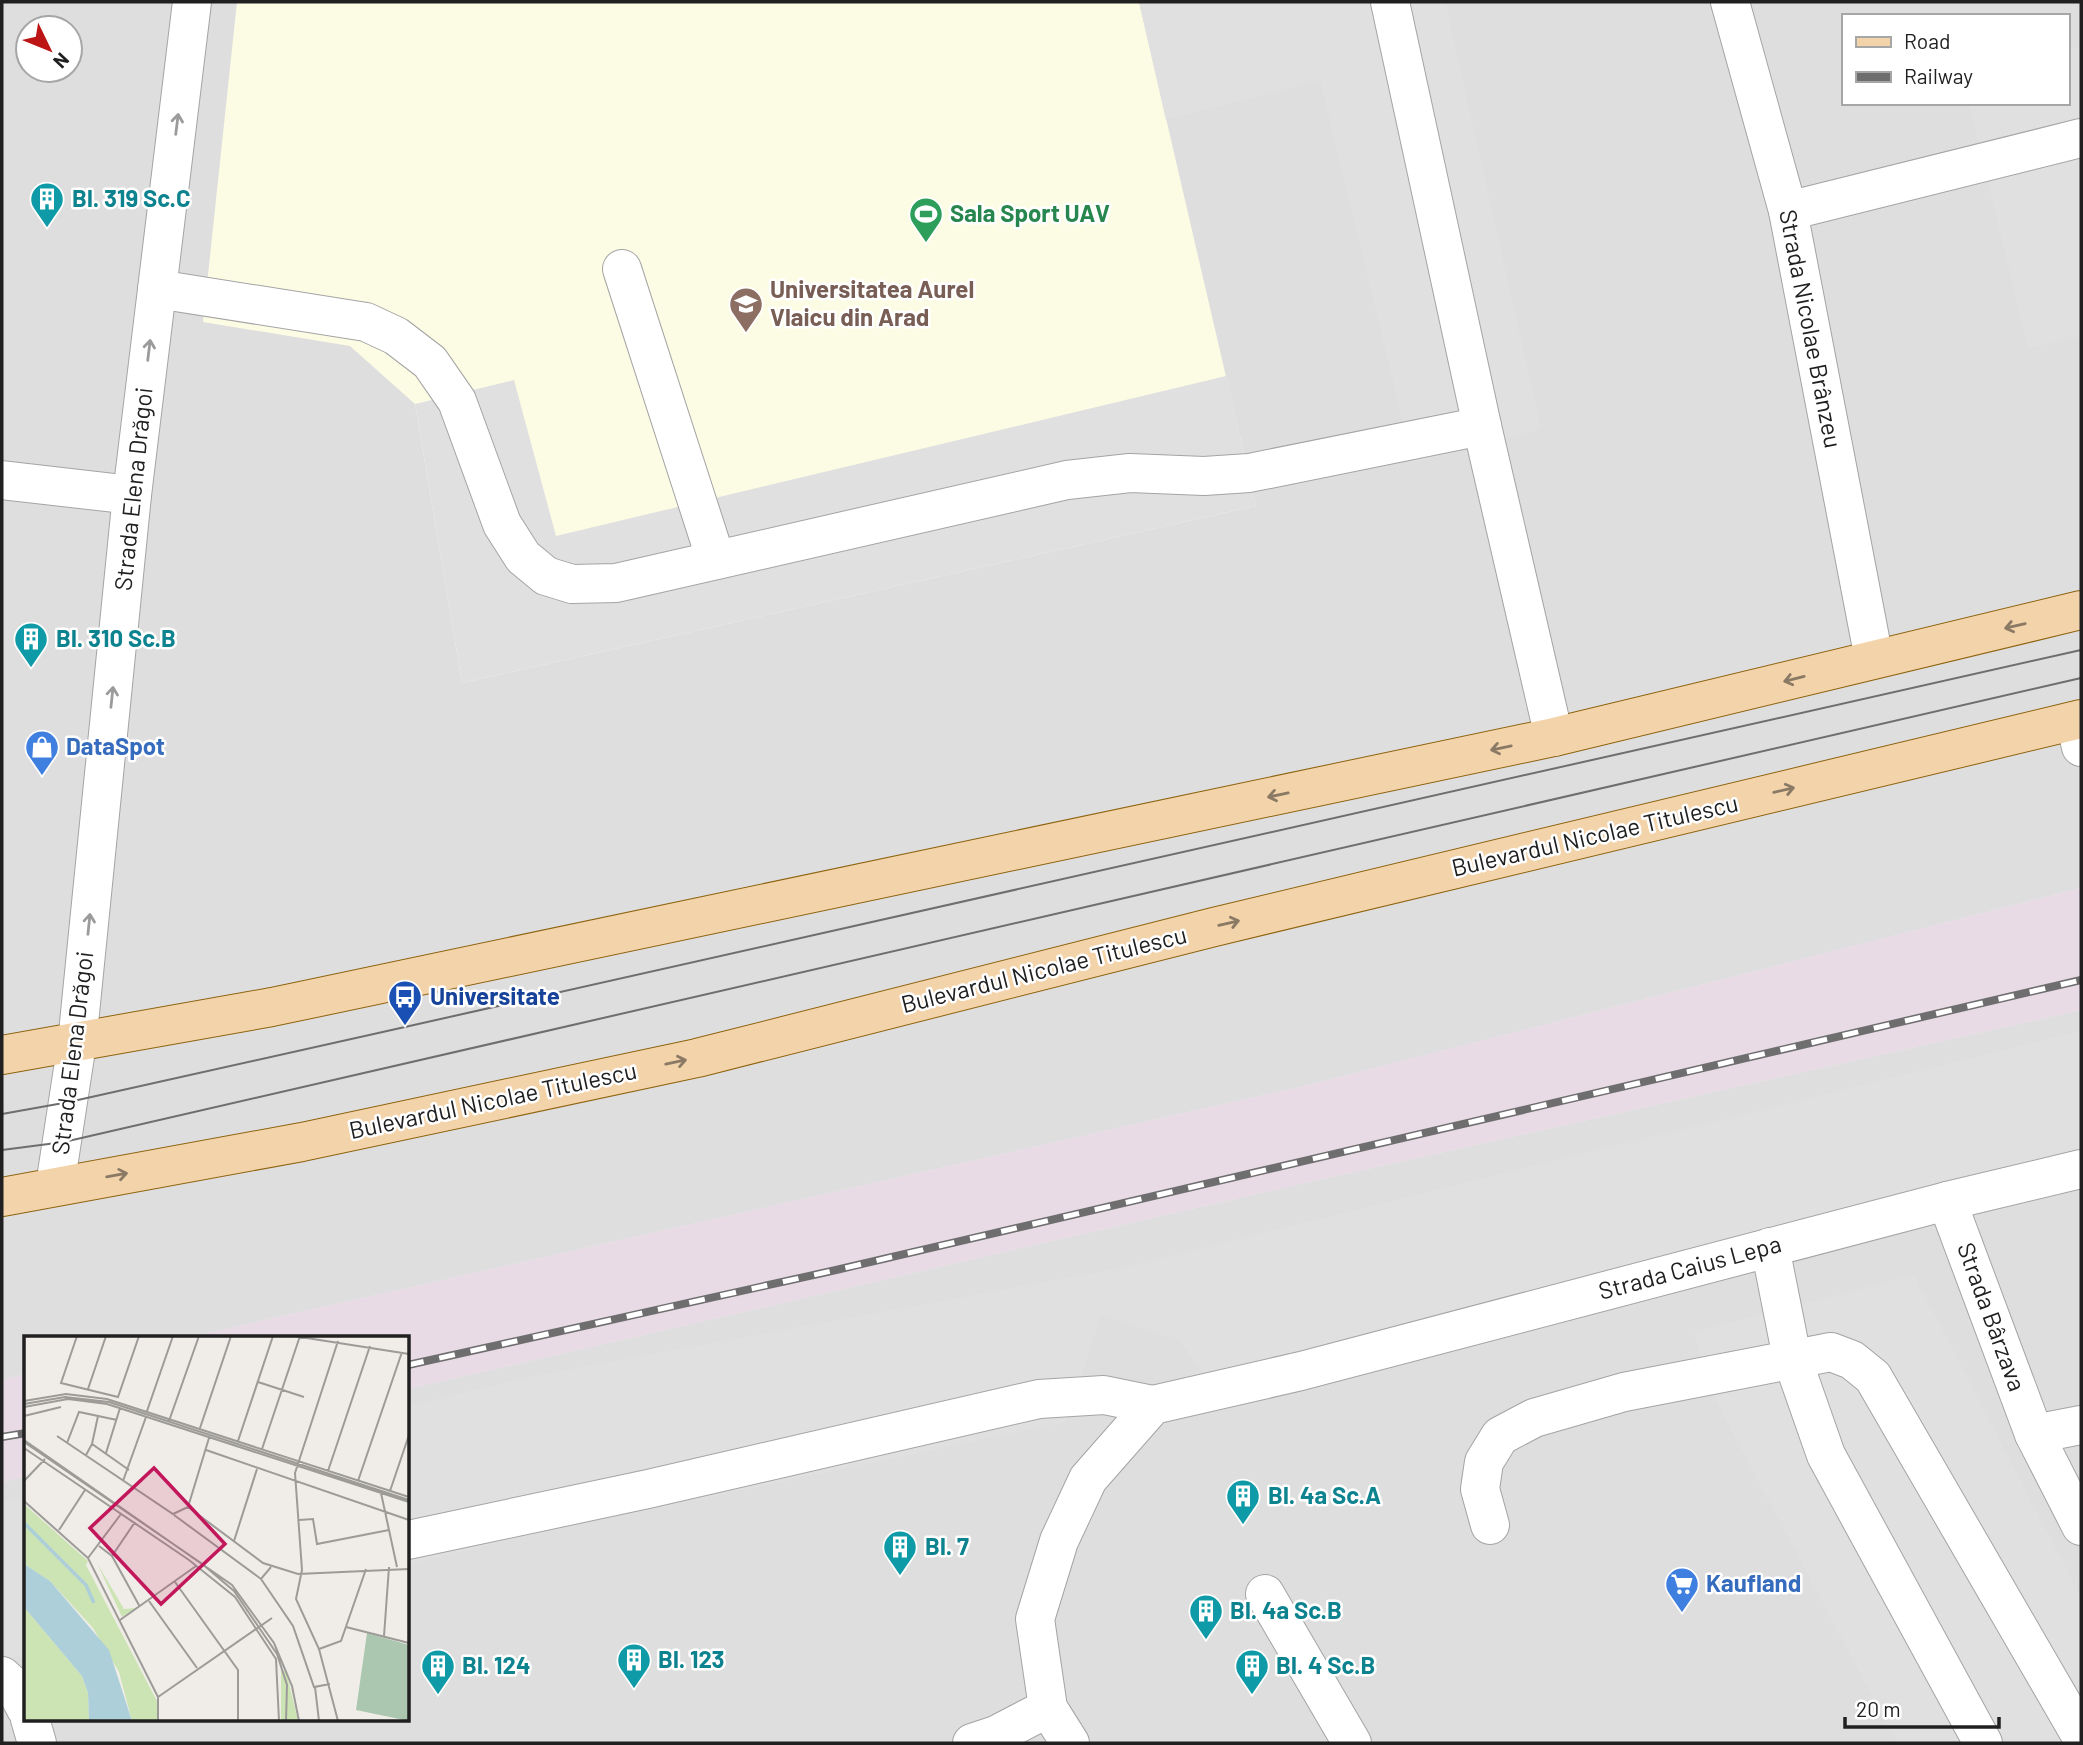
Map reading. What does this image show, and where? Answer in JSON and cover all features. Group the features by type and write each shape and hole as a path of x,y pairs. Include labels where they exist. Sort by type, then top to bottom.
{"main road":[{"path":"2,1055 286,1004 1554,737 2081,610"},
{"name":"Bulevardul Nicolae Titulescu","path":"2,1197 302,1142 697,1058 1214,927 2079,729"}],"street":[{"name":"Strada Elena Drăgoi","path":"55,1186 77,1043 132,495 192,2"},
{"path":"1390,2 1482,426 1554,737"},
{"name":"Strada Nicolae Brânzeu","path":"1730,2 1788,211 1874,659"},
{"path":"1788,211 2081,138"},
{"path":"622,269 716,560"},
{"path":"157,289 366,322 396,336 430,362 457,401 502,524 523,557 546,576 572,584 616,583 1067,480 1130,473 1203,476 1249,473 1482,426"},
{"path":"2,480 132,495"},
{"name":"Strada Caius Lepa","path":"1153,1405 1301,1371 1947,1200 2081,1169"},
{"name":"Strada Bârzava","path":"1947,1200 2034,1434 2081,1526"},
{"path":"1770,1247 1792,1358 1826,1455 1983,1743"},
{"path":"1490,1525 1480,1489 1485,1462 1500,1436 1534,1418 1625,1392 1831,1352 1852,1360 1873,1377 2081,1736"},
{"path":"410,1540 648,1489 1039,1399 1104,1395 1153,1405 1088,1479 1059,1541 1035,1619 1048,1708 1070,1743"},
{"path":"2034,1434 2081,1425"},
{"path":"1265,1594 1352,1743"},
{"path":"2,1668 24,1657"},
{"path":"2,1676 15,1688 24,1705"},
{"path":"972,1743 996,1735 1048,1708"},
{"path":"30,1720 37,1743"}],"shaded area":[{"path":"2,2 2081,2 2081,888 1300,1087 194,1336 24,1336 24,1374 2,1380"},
{"name":"Universitatea Aurel Vlaicu din Arad","path":"237,2 1139,2 1256,506 462,683 415,404 350,346 203,322"},
{"path":"1139,2 1445,2 1541,429 1413,463 1320,80 1166,120"},
{"path":"2081,47 2081,336 2028,348 1969,105 2069,105 2069,50"},
{"path":"1226,376 1256,506 462,683 415,404 514,380 556,536"},
{"path":"2081,888 2081,1010 1296,1185 410,1389 410,1336 194,1336 1300,1087"},
{"path":"2081,1010 2081,1743 2,1743 2,1482 24,1476 24,1720 410,1720 410,1389 1296,1185"},
{"path":"2081,1031 2081,1185 1206,1377 1179,1340 1101,1315 1066,1422 561,1528 410,1564 410,1406 539,1375 1116,1269"},
{"path":"1914,1275 2081,1597 2081,1743 1897,1743 1711,1392 1694,1332"},
{"path":"24,1374 24,1476 2,1482 2,1380"},
{"path":"24,1497 24,1654 2,1660 2,1501"}],"tram line":[{"path":"2,1114 69,1102 2081,650"},
{"path":"2,1150 64,1142 2081,678"}],"railway":[{"path":"410,1365 836,1270 2081,980"},
{"path":"2,1437 24,1433"}],"place":[{"name":"Bl. 319 Sc.C","path":"47,229"},
{"name":"Sala Sport UAV","path":"926,244"},
{"name":"Universitatea Aurel Vlaicu din Arad","path":"746,334"},
{"name":"Bl. 310 Sc.B","path":"31,669"},
{"name":"DataSpot","path":"42,777"},
{"name":"Universitate","path":"405,1027"},
{"name":"Bl. 4a Sc.A","path":"1243,1526"},
{"name":"Bl. 7","path":"900,1577"},
{"name":"Kaufland","path":"1682,1614"},
{"name":"Bl. 4a Sc.B","path":"1206,1641"},
{"name":"Bl. 123","path":"634,1690"},
{"name":"Bl. 124","path":"438,1696"},
{"name":"Bl. 4 Sc.B","path":"1252,1696"}]}
